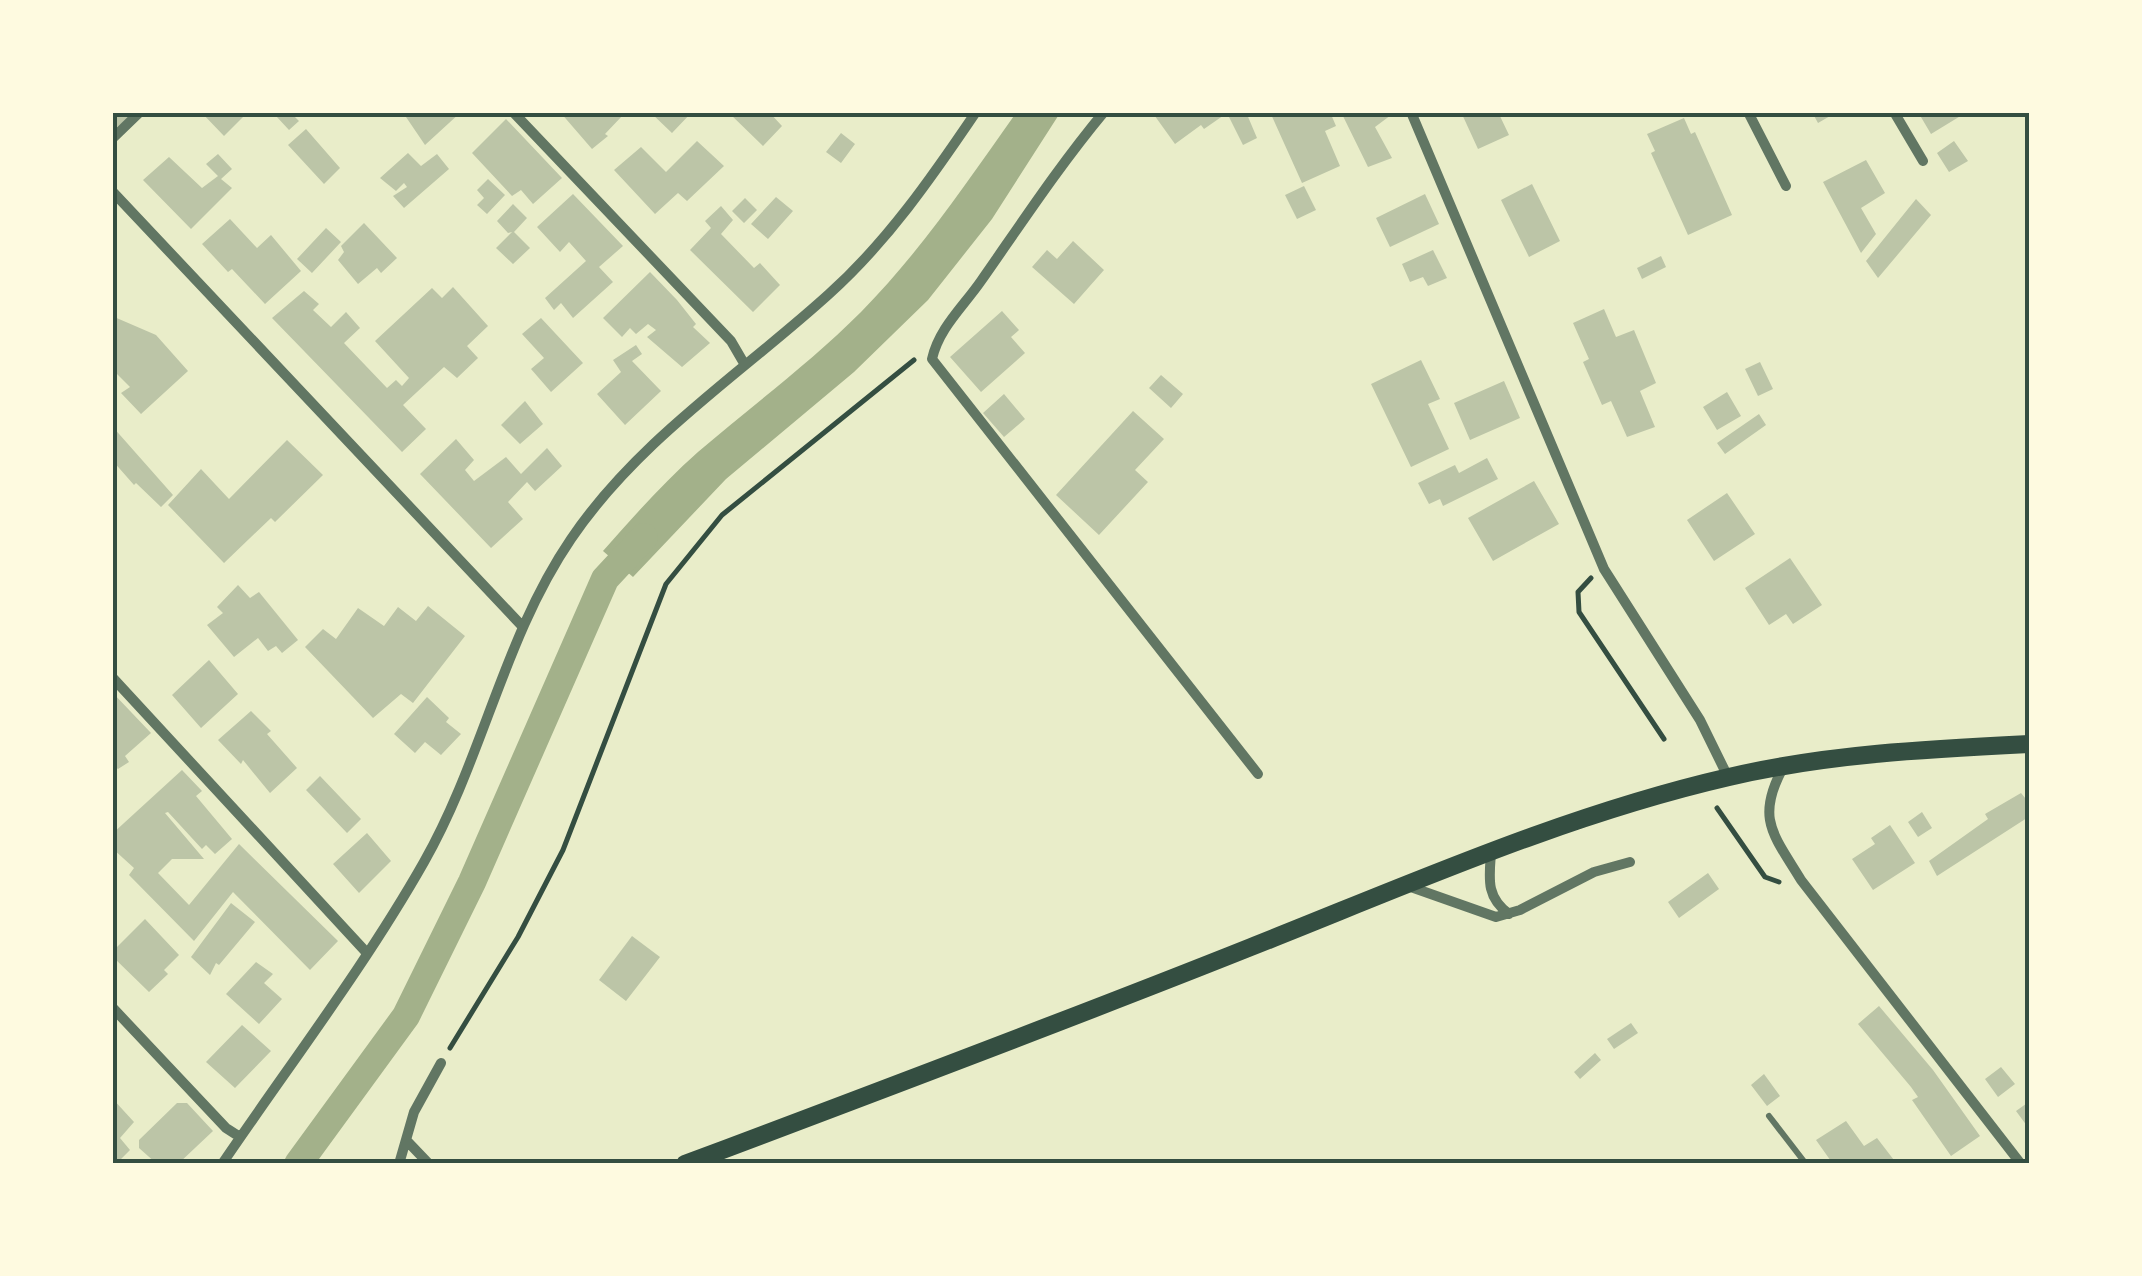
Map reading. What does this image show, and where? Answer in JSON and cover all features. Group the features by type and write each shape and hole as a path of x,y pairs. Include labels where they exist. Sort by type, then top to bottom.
{"main road":[{"path":"685,1164 1089,1012 1557,826 1728,777 1785,766 1900,751 2030,744"}],"street":[{"path":"112,140 140,112"},
{"path":"514,112 731,340 746,365"},
{"path":"222,1164 424,862 479,745 523,627 572,538 604,497 677,423 831,292 889,232 976,112"},
{"path":"1104,112 936,338 932,359 1258,774"},
{"path":"1411,112 1604,569 1700,720 1728,777"},
{"path":"1748,112 1786,186"},
{"path":"1894,112 1922,161"},
{"path":"112,192 523,627"},
{"path":"112,677 366,952"},
{"path":"1785,766 1768,802 1776,839 1801,880 2021,1164"},
{"path":"1491,852 1492,897 1509,914"},
{"path":"1408,885 1485,915 1509,914 1594,872 1630,862"},
{"path":"112,1006 226,1128 240,1137"},
{"path":"400,1164 414,1112 441,1063"},
{"path":"408,1142 429,1164"}],"lane":[{"path":"1769,1116 1806,1164"}],"path":[{"path":"441,1063 518,937 564,850 666,584 722,515 910,360 932,359"},
{"path":"1604,569 1578,592 1579,612 1664,739"},
{"path":"1717,808 1765,877 1786,885 1801,880"}],"shaded area":[{"path":"1016,113 1060,113 992,219 928,300 854,372 726,479 633,577 603,551 685,463 842,331 883,289"}],"building":[{"path":"112,112 126,112 130,117 112,131"},
{"path":"201,112 248,112 224,136"},
{"path":"279,112 290,112 299,121 289,130 276,116"},
{"path":"411,112 461,112 425,145 406,117"},
{"path":"560,112 623,115 605,134 608,136 592,149"},
{"path":"650,112 692,112 672,133"},
{"path":"728,112 769,112 782,126 763,146"},
{"path":"1152,112 1246,112 1257,138 1243,145 1227,113 1204,129 1201,125 1175,144"},
{"path":"1270,112 1330,112 1336,126 1325,131 1340,166 1302,183"},
{"path":"1341,112 1395,112 1375,127 1392,158 1368,167"},
{"path":"1461,112 1498,112 1509,135 1478,149"},
{"path":"1812,112 1837,112 1818,123"},
{"path":"1918,112 1967,112 1931,134"},
{"path":"1684,118 1691,134 1695,132 1732,215 1688,235 1651,153 1655,151 1647,134"},
{"path":"506,119 562,178 533,204 521,190 512,196 472,153"},
{"path":"306,129 340,168 324,184 288,145"},
{"path":"841,133 855,144 841,163 826,152"},
{"path":"697,141 724,166 687,201 678,193 655,214 614,170 641,147 666,172"},
{"path":"1954,141 1968,161 1949,172 1937,153"},
{"path":"408,153 421,166 437,154 449,169 404,208 393,196 407,187 404,183 396,191 380,178"},
{"path":"218,154 232,169 221,179 232,188 191,229 143,180 169,157 202,188 218,176 206,164"},
{"path":"1866,160 1885,193 1861,208 1876,234 1861,253 1823,182"},
{"path":"488,179 505,195 487,214 477,205 484,198 477,190"},
{"path":"1532,184 1560,241 1529,257 1501,200"},
{"path":"1304,186 1316,210 1297,219 1285,195"},
{"path":"573,194 623,246 599,267 613,282 573,318 561,303 554,310 545,298 586,261 569,242 560,252 537,227"},
{"path":"1425,194 1439,224 1390,247 1376,218"},
{"path":"776,197 793,211 768,239 751,224"},
{"path":"745,198 757,210 744,223 732,211"},
{"path":"1916,199 1931,215 1878,278 1866,261"},
{"path":"513,204 527,218 514,232 530,248 513,264 496,248 512,232 508,233 497,221"},
{"path":"721,206 733,220 721,234 754,268 760,263 780,285 753,312 690,250 711,228 705,221"},
{"path":"230,219 257,248 271,235 301,271 265,304 202,244"},
{"path":"364,223 397,258 381,273 377,268 358,284 338,260 344,252 341,246"},
{"path":"326,228 341,242 312,273 297,259"},
{"path":"1073,241 1104,270 1074,304 1032,267 1047,250 1057,259"},
{"path":"1433,250 1447,278 1428,286 1423,277 1410,282 1402,264"},
{"path":"1661,256 1666,267 1642,279 1637,268"},
{"path":"650,272 710,343 682,367 647,337 656,330 648,324 636,334 630,328 622,337 603,318"},
{"path":"453,287 488,326 467,346 478,358 457,378 444,367 403,405 426,429 402,452 272,318 304,291 319,304 313,310 331,327 346,312 360,328 344,343 387,388 396,380 402,386 409,378 375,341 432,288 442,298"},
{"path":"1604,309 1616,337 1634,330 1656,383 1640,391 1655,427 1627,437 1611,401 1602,405 1583,362 1589,359 1573,323"},
{"path":"1002,311 1019,330 1011,337 1025,353 981,392 950,357"},
{"path":"112,316 156,335 188,371 141,414 121,393 130,387 112,369"},
{"path":"541,318 583,363 551,392 531,369 544,358 522,334"},
{"path":"636,345 642,354 632,361 661,391 625,425 597,394 621,372 613,360"},
{"path":"1421,360 1440,399 1428,404 1449,449 1411,467 1371,384"},
{"path":"1760,362 1773,389 1758,396 1745,369"},
{"path":"1161,375 1183,394 1171,408 1149,388"},
{"path":"1504,381 1520,418 1470,440 1454,403"},
{"path":"1727,392 1741,416 1717,430 1703,407"},
{"path":"1004,394 1025,419 1004,437 983,413"},
{"path":"525,401 543,424 520,444 501,425"},
{"path":"1133,411 1164,439 1135,470 1148,482 1099,535 1056,495"},
{"path":"1759,414 1766,425 1725,454 1717,443"},
{"path":"112,426 173,495 161,507 112,460"},
{"path":"456,439 474,460 465,470 474,481 506,457 521,474 547,448 562,466 535,491 527,482 508,502 523,519 491,548 420,474"},
{"path":"287,440 323,475 275,522 271,518 224,563 168,505 201,469 229,499"},
{"path":"1487,458 1498,479 1443,506 1440,499 1429,504 1418,483 1455,465 1459,473"},
{"path":"1534,481 1559,524 1493,561 1468,518"},
{"path":"1727,493 1755,534 1714,561 1687,520"},
{"path":"1790,558 1822,605 1793,624 1786,614 1769,625 1745,588"},
{"path":"238,585 250,598 259,592 298,640 282,653 276,646 268,651 258,638 234,657 207,625 223,613 217,607"},
{"path":"428,606 465,636 413,703 401,694 373,718 305,647 323,629 336,639 358,608 384,626 398,607 416,621"},
{"path":"209,660 238,694 201,728 172,695"},
{"path":"112,692 151,733 125,756 129,762 118,769 112,764"},
{"path":"427,697 461,734 441,755 425,742 415,753 394,734"},
{"path":"251,711 271,731 267,734 297,768 270,793 243,760 241,764 218,740"},
{"path":"182,770 202,791 196,796 232,839 215,854 206,845 202,849 165,813 204,859 172,859 158,873 189,905 239,844 338,941 310,970 233,892 194,941 129,875 134,868 112,848 112,834"},
{"path":"320,776 361,819 347,833 306,790"},
{"path":"2021,793 2030,804 2030,816 1937,876 1929,861 1988,819 1985,814"},
{"path":"1922,812 1932,828 1918,837 1908,822"},
{"path":"1890,825 1915,863 1873,890 1852,859 1875,844 1871,838"},
{"path":"367,833 391,861 359,893 333,864"},
{"path":"1708,873 1719,889 1679,918 1668,902"},
{"path":"231,903 255,922 219,965 216,963 210,975 191,957"},
{"path":"145,919 179,955 164,970 168,974 149,992 112,956"},
{"path":"632,936 660,957 626,1001 599,980"},
{"path":"256,962 273,974 264,983 282,999 259,1024 226,994"},
{"path":"1879,1006 1933,1070 1980,1136 1951,1156 1912,1100 1918,1097 1911,1087 1858,1024"},
{"path":"1631,1023 1638,1033 1614,1049 1607,1039"},
{"path":"242,1025 271,1051 235,1088 206,1062"},
{"path":"1595,1053 1601,1060 1580,1079 1574,1072"},
{"path":"2001,1067 2015,1084 1998,1097 1985,1079"},
{"path":"1764,1074 1780,1096 1767,1106 1751,1085"},
{"path":"112,1098 134,1122 120,1138 130,1150 120,1160 121,1164 112,1164"},
{"path":"2030,1101 2030,1130 2016,1111"},
{"path":"177,1103 187,1103 213,1131 178,1164 157,1164 139,1148 139,1140"},
{"path":"1846,1121 1864,1146 1877,1138 1897,1164 1833,1164 1816,1140"}],"waterway":[{"path":"298,1164 406,1016 472,882 605,579 644,537"}]}
